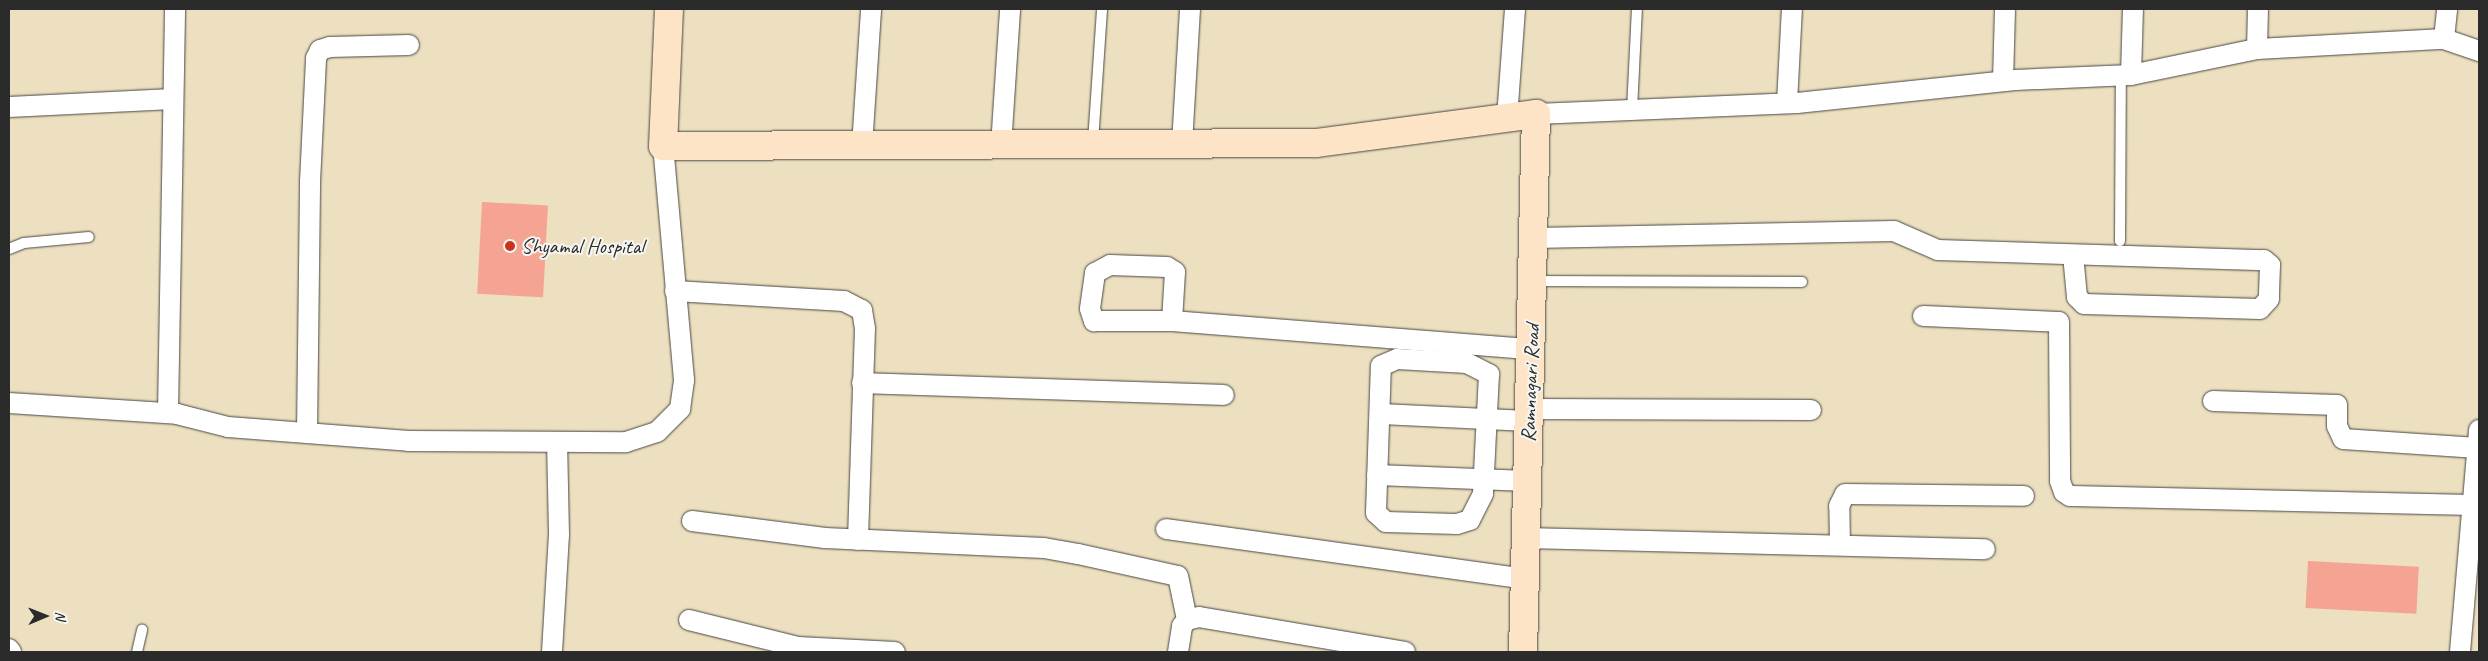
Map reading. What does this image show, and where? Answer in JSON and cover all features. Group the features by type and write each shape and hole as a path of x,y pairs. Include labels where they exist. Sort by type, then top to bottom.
{"street":[{"path":"168,413 175,9"},
{"path":"9,403 168,413 228,427 408,441 626,442 657,432 680,409 684,380 663,146 668,9"},
{"path":"862,146 871,9"},
{"path":"1001,146 1010,9"},
{"path":"1182,144 1190,9"},
{"path":"1507,118 1515,9"},
{"path":"1787,104 1792,9"},
{"path":"2003,81 2005,9"},
{"path":"2126,75 2133,9"},
{"path":"2257,49 2258,9"},
{"path":"2444,39 2447,9"},
{"path":"663,146 1001,146 1316,143 1536,114 1787,104 2003,81 2126,75 2257,49 2444,39 2479,51"},
{"path":"307,433 310,182 316,58 320,50 330,47 409,45"},
{"path":"9,108 173,99"},
{"name":"Ramnagari Road","path":"1523,652 1536,114"},
{"path":"1534,238 1894,231 1938,250 2264,260 2270,265 2269,299 2260,309 2084,304 2076,296 2073,255"},
{"path":"1172,321 1175,272 1167,267 1110,265 1095,273 1090,309 1094,321 1172,321 1530,349"},
{"path":"675,292 844,301 859,305 865,316 858,540"},
{"path":"1923,316 2059,322 2060,481 2064,492 2070,496 2473,505"},
{"path":"1397,359 1467,363 1489,374 1484,480 1480,503 1470,520 1457,524 1386,522 1376,513 1380,414 1381,366 1397,359"},
{"path":"862,384 1224,395"},
{"path":"2213,401 2337,405 2337,426 2343,439 2479,435 2473,505 2474,559 2460,652"},
{"path":"1380,414 1487,421 1529,416 1811,410"},
{"path":"552,652 559,535 557,442"},
{"path":"1377,475 1527,481"},
{"path":"1840,545 1840,506 1845,494 2024,496"},
{"path":"692,521 858,540 1044,548 1173,574 1181,580 1187,620 1179,638 1178,652"},
{"path":"1166,529 1525,579"},
{"path":"1526,538 1985,548"},
{"path":"1187,620 1208,618 1405,652"},
{"path":"689,620 807,648 895,652"}],"lane":[{"path":"1093,145 1102,9"},
{"path":"1632,110 1638,9"},
{"path":"2120,241 2126,75"},
{"path":"9,249 24,243 89,237"},
{"path":"1533,281 1802,282"},
{"path":"137,652 142,630"}],"building":[{"path":"482,202 548,205 543,297 477,294"},
{"path":"2308,561 2419,567 2416,614 2306,608"}],"place":[{"name":"Shyamal Hospital","path":"510,246"}]}
